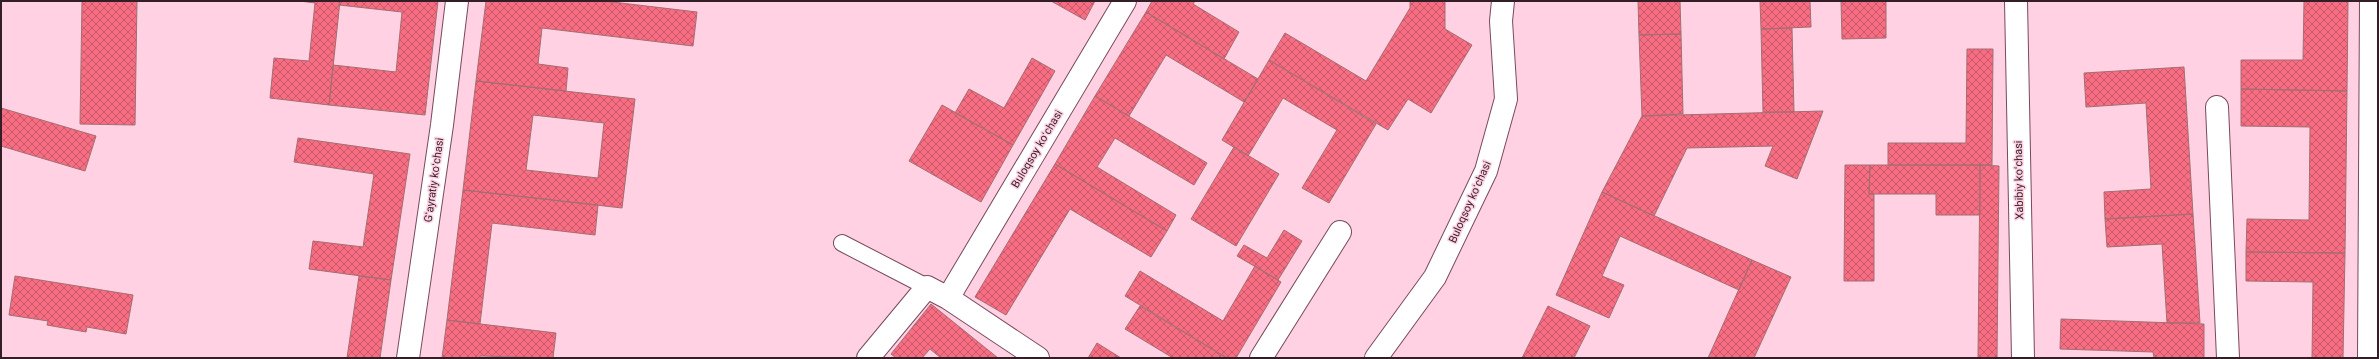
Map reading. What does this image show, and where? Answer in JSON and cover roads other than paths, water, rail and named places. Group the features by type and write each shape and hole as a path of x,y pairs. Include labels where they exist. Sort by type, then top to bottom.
{"street":[{"name":"Gʻayratiy koʻchasi","path":"408,358 442,125 457,1"},
{"name":"Buloqsoy koʻchasi","path":"948,298 1125,1"},
{"name":"Buloqsoy koʻchasi","path":"1376,358 1435,277 1486,171 1506,99 1501,21 1503,1"},
{"name":"Xabibiy koʻchasi","path":"2016,1 2022,358"},
{"path":"2369,358 2371,1"},
{"path":"2217,107 2228,358"},
{"path":"1261,358 1340,232"},
{"path":"868,358 927,287 948,298 1038,358"}],"lane":[{"path":"842,243 927,287"}]}
